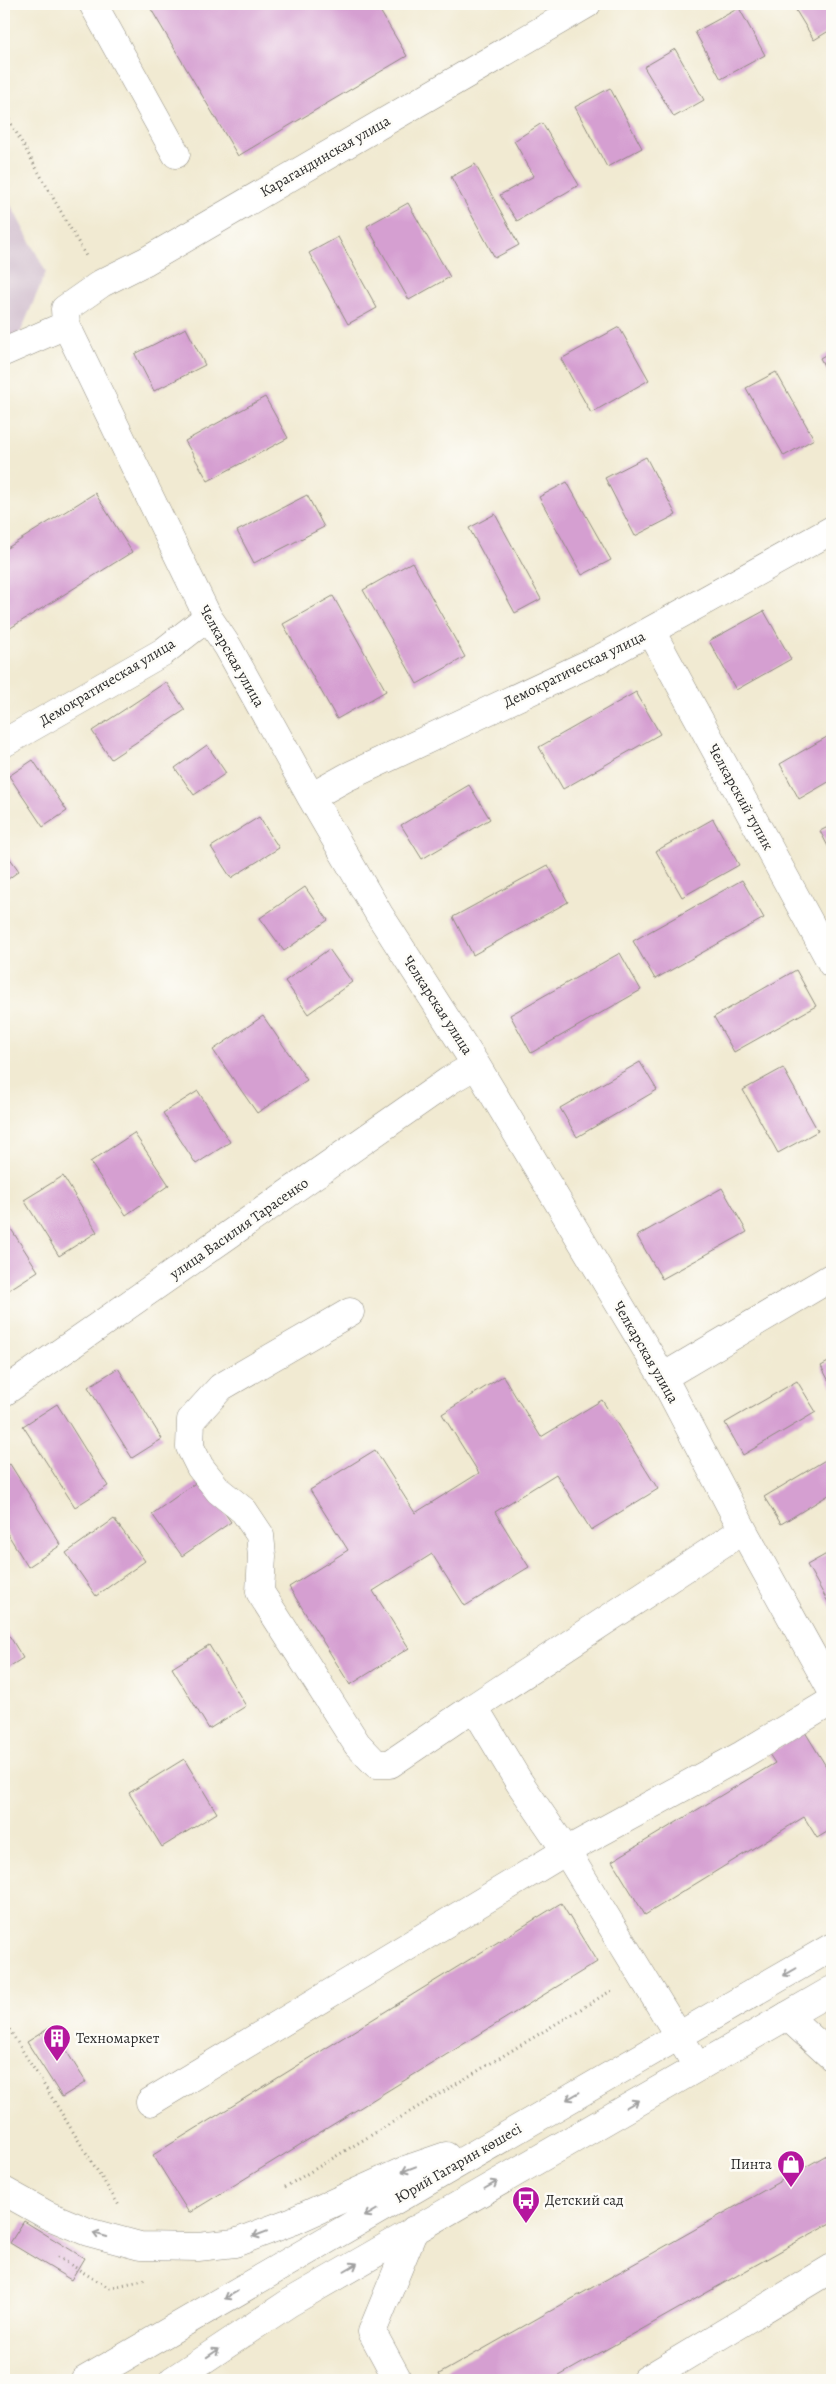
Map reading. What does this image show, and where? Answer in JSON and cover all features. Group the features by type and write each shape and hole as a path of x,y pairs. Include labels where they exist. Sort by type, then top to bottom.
{"street":[{"path":"93,4 176,154"},
{"name":"Карагандинская улица","path":"4,352 66,317 102,283 146,261 587,4"},
{"name":"Челкарская улица","path":"66,317 208,617 228,646 311,797 379,914 476,1065 663,1377 832,1691"},
{"name":"Демократическая улица","path":"311,797 347,777 603,658 832,530"},
{"name":"Демократическая улица","path":"4,743 163,652 208,617"},
{"name":"Челкарский тупик","path":"651,631 832,964"},
{"name":"улица Василия Тарасенко","path":"4,1392 434,1092 476,1065"},
{"path":"663,1377 832,1277"},
{"path":"350,1312 221,1387 191,1420 190,1447 200,1467 214,1485 244,1511 260,1535 262,1556 260,1592 357,1744 376,1764 390,1764 744,1530"},
{"path":"150,2102 566,1850 742,1755 832,1701"},
{"path":"474,1707 519,1782 566,1850 697,2066"},
{"name":"Юрий Гагарин көшесі","path":"85,2380 832,1947"},
{"path":"173,2380 289,2302 832,1990"},
{"path":"787,2016 832,2057"},
{"path":"4,2190 47,2215 88,2232 140,2246 198,2248 235,2243 408,2170 504,2136"},
{"path":"398,2380 372,2332 414,2230"},
{"path":"646,2380 832,2268"}],"path":[{"path":"4,111 102,283"},
{"path":"284,2188 639,1973"},
{"path":"4,2021 122,2211"}],"shaded area":[{"path":"4,192 46,272 19,336 4,345"}],"building":[{"path":"148,4 376,4 407,56 238,156"},
{"path":"792,4 828,4 832,11 832,29 814,40"},
{"path":"739,8 765,55 721,79 695,32"},
{"path":"675,49 704,100 674,117 644,67"},
{"path":"610,88 642,148 607,167 575,107"},
{"path":"542,123 579,185 517,221 500,195 534,176 514,141"},
{"path":"475,164 519,245 495,258 451,177"},
{"path":"408,203 450,277 409,300 367,226"},
{"path":"338,237 377,308 348,324 309,253"},
{"path":"619,327 649,380 591,413 561,359"},
{"path":"186,328 205,365 154,391 135,354"},
{"path":"832,351 832,381 820,358"},
{"path":"776,372 814,439 784,456 746,388"},
{"path":"265,397 288,438 208,481 185,441"},
{"path":"646,457 676,515 635,536 605,478"},
{"path":"567,482 611,560 582,575 539,497"},
{"path":"95,493 132,552 4,632 4,550"},
{"path":"307,495 324,527 254,563 237,531"},
{"path":"495,514 541,599 515,613 469,528"},
{"path":"412,562 465,657 417,684 363,590"},
{"path":"333,596 386,691 337,719 283,624"},
{"path":"764,611 791,659 736,690 709,641"},
{"path":"166,682 185,710 111,759 92,731"},
{"path":"636,692 660,734 563,789 539,747"},
{"path":"832,734 832,780 799,799 780,764"},
{"path":"207,745 226,773 194,795 175,768"},
{"path":"33,760 67,811 43,827 9,776"},
{"path":"469,785 490,819 422,859 401,825"},
{"path":"259,817 279,848 231,878 211,847"},
{"path":"713,819 739,865 682,897 656,851"},
{"path":"832,825 832,854 820,831"},
{"path":"4,850 19,871 4,882"},
{"path":"548,865 568,902 473,955 453,917"},
{"path":"742,880 764,918 655,979 633,941"},
{"path":"305,887 328,920 284,951 260,918"},
{"path":"329,949 352,982 308,1014 285,981"},
{"path":"620,953 641,990 531,1053 510,1015"},
{"path":"796,970 816,1006 734,1052 714,1017"},
{"path":"263,1016 307,1080 257,1113 213,1050"},
{"path":"640,1062 657,1090 577,1137 560,1108"},
{"path":"783,1068 818,1131 778,1153 743,1090"},
{"path":"198,1091 230,1142 196,1164 163,1113"},
{"path":"134,1133 169,1185 126,1215 90,1162"},
{"path":"63,1176 97,1232 59,1256 24,1200"},
{"path":"722,1188 747,1232 662,1279 637,1236"},
{"path":"4,1218 38,1271 4,1293"},
{"path":"832,1360 832,1387 821,1366"},
{"path":"118,1368 162,1439 132,1458 88,1387"},
{"path":"503,1376 541,1437 602,1400 658,1489 591,1530 556,1474 495,1512 529,1567 465,1606 432,1554 373,1591 409,1648 350,1685 289,1587 348,1550 310,1490 375,1450 415,1513 479,1473 442,1414"},
{"path":"797,1381 816,1412 743,1455 725,1423"},
{"path":"57,1404 108,1486 75,1507 23,1426"},
{"path":"832,1456 832,1493 781,1524 764,1497"},
{"path":"10,1464 61,1545 28,1567 4,1528 4,1468"},
{"path":"201,1479 231,1522 182,1556 152,1514"},
{"path":"114,1519 145,1561 96,1596 66,1553"},
{"path":"832,1551 832,1609 807,1565"},
{"path":"4,1627 23,1658 4,1670"},
{"path":"209,1645 246,1706 209,1729 172,1668"},
{"path":"805,1732 832,1776 832,1829 817,1838 804,1817 645,1915 612,1861 775,1763 769,1754"},
{"path":"184,1759 217,1813 162,1847 129,1793"},
{"path":"561,1903 597,1962 189,2213 153,2155"},
{"name":"Техномаркет","path":"51,2027 86,2082 62,2097 27,2042"},
{"path":"832,2152 832,2222 552,2380 442,2380 439,2374"},
{"path":"24,2221 84,2258 71,2280 10,2243"}],"place":[{"name":"Техномаркет","path":"57,2062"},
{"name":"Пинта","path":"791,2188"},
{"name":"Детский сад","path":"526,2224"}]}
